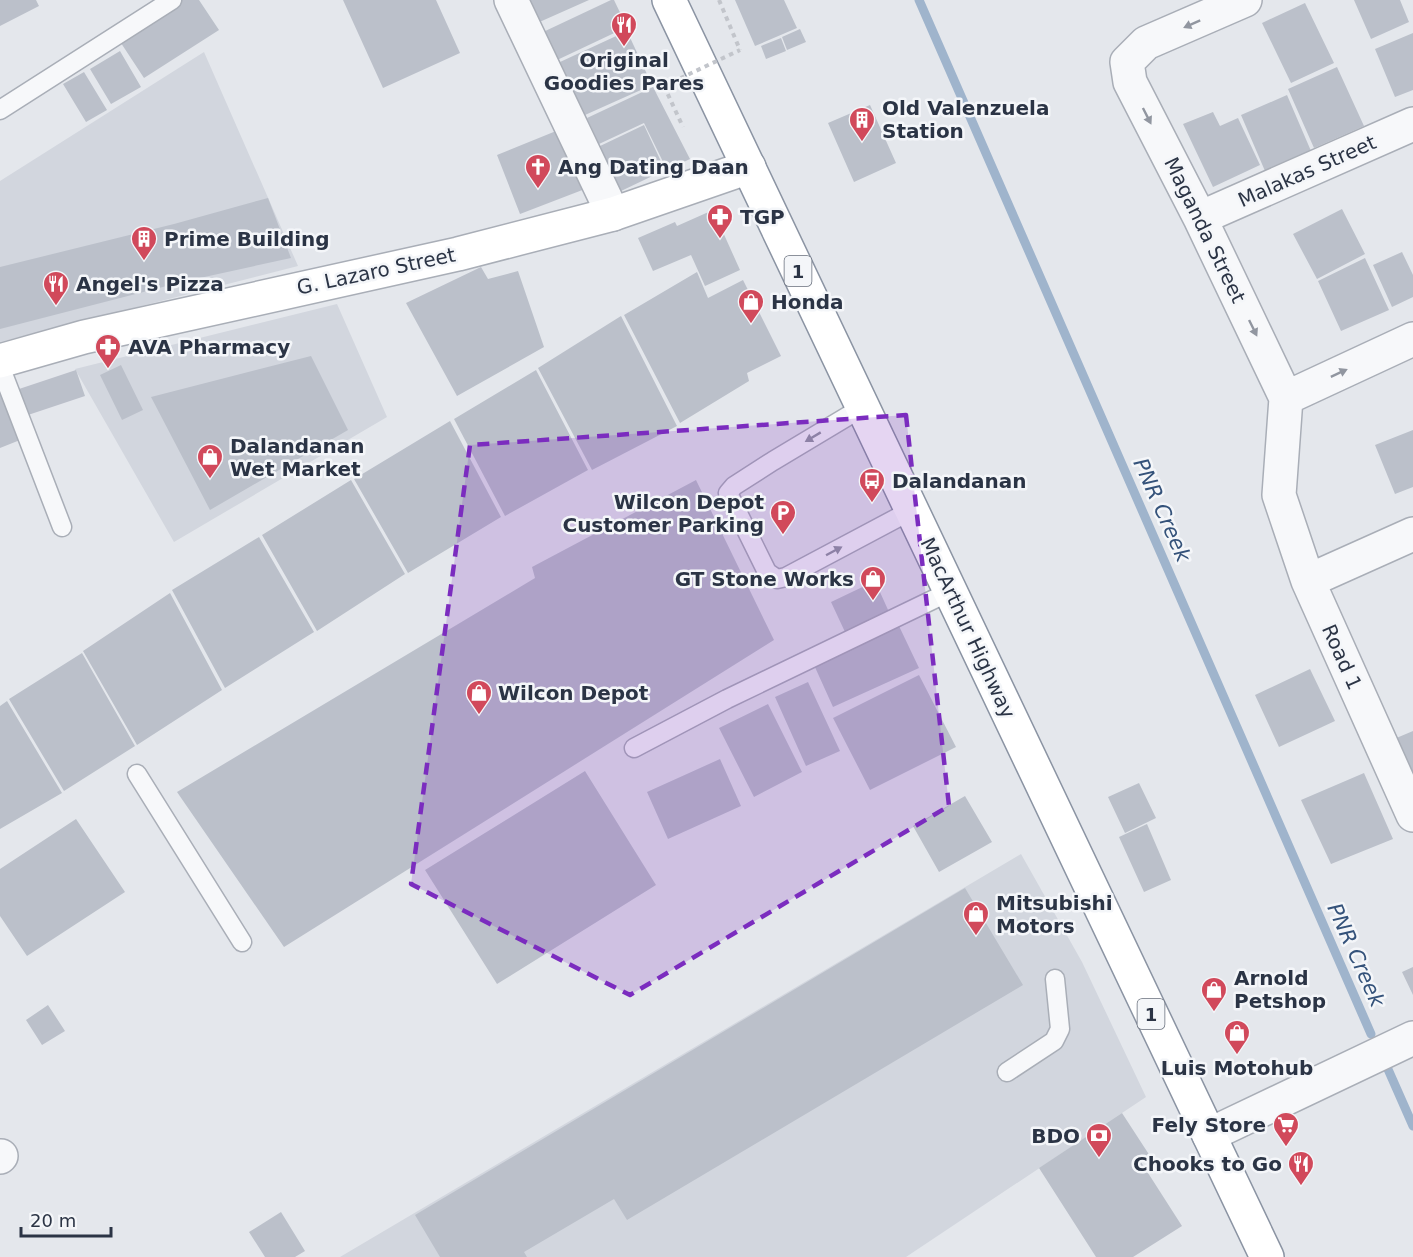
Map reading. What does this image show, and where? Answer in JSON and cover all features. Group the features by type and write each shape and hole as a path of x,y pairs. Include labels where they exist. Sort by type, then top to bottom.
{"main road":[{"name":"MacArthur Highway","path":"669,0 1267,1257"},
{"name":"G. Lazaro Street","path":"0,361 84,337 458,254 613,214 749,167"}],"street":[{"path":"512,0 613,214"},
{"name":"Maganda Street","path":"1245,0 1146,43 1128,62 1130,82 1200,218 1286,398"},
{"name":"Malakas Street","path":"1200,218 1413,124"},
{"path":"1286,398 1413,339"},
{"name":"Road 1","path":"1286,398 1279,495 1308,581 1413,815"},
{"path":"1308,581 1413,534"},
{"path":"1209,1136 1410,1047"}],"lane":[{"path":"0,110 172,0"},
{"path":"0,366 62,527"},
{"path":"863,407 773,461 734,486 728,493 767,572 777,579 786,577 912,510"},
{"path":"634,748 727,699 951,591"},
{"path":"137,774 242,942"},
{"path":"1007,1072 1054,1041 1060,1029 1055,980"}],"path":[{"path":"683,128 664,86 740,50 719,0"}],"highlighted area":[{"path":"906,415 949,806 630,995 411,884 470,445"}],"shaded area":[{"path":"204,52 298,266 0,342 0,181"},
{"name":"Dalandanan Wet Market","path":"337,304 387,417 174,542 75,369"},
{"path":"1021,854 1082,962 1146,1097 906,1257 340,1257"}],"building":[{"path":"0,0 36,0 39,6 0,26"},
{"path":"181,0 199,0 219,30 144,78 119,40"},
{"path":"343,0 436,0 460,53 383,88"},
{"path":"524,0 589,0 535,24"},
{"path":"614,0 627,27 555,61 541,33"},
{"path":"735,0 784,0 797,28 755,46"},
{"path":"1354,0 1400,0 1409,22 1371,39"},
{"path":"1305,3 1334,63 1291,83 1262,23"},
{"path":"800,29 806,42 787,50 782,37"},
{"path":"627,31 652,85 585,115 560,62"},
{"path":"1413,33 1413,90 1395,97 1375,49"},
{"path":"781,38 786,51 766,59 761,46"},
{"path":"120,51 141,87 111,104 90,69"},
{"path":"1337,67 1364,126 1314,148 1288,89"},
{"path":"84,72 107,110 86,122 63,84"},
{"path":"653,87 690,159 667,170 644,123 599,144 587,118"},
{"path":"1287,95 1311,151 1265,171 1241,115"},
{"name":"Old Valenzuela Station","path":"870,105 896,163 854,182 828,123"},
{"path":"1213,112 1220,126 1238,118 1260,165 1213,187 1183,124"},
{"path":"644,125 665,170 619,192 598,147"},
{"path":"561,129 585,189 520,214 497,155"},
{"name":"Prime Building","path":"268,198 291,258 186,281 0,329 0,267"},
{"path":"1342,209 1365,254 1317,279 1293,234"},
{"path":"713,210 740,270 705,286 691,255 653,271 638,238 675,222 677,226"},
{"path":"1402,252 1413,275 1413,297 1392,307 1373,265"},
{"path":"1365,258 1389,310 1341,331 1318,281"},
{"path":"481,267 488,279 518,271 544,347 457,396 406,303"},
{"path":"697,272 708,298 743,280 781,356 747,373 749,381 680,423 624,315"},
{"path":"621,316 677,426 592,470 538,368"},
{"path":"311,356 348,430 210,510 151,397"},
{"path":"121,365 143,410 122,420 100,375"},
{"path":"76,370 85,396 28,415 19,389"},
{"path":"536,370 588,470 505,516 454,419"},
{"path":"6,391 25,438 0,448 0,393"},
{"path":"450,421 501,517 408,573 354,479"},
{"path":"1413,430 1413,487 1395,494 1375,445"},
{"path":"351,480 405,574 317,631 262,535"},
{"name":"Wilcon Depot","path":"696,480 774,640 284,947 177,792 535,578 532,567"},
{"path":"259,537 314,632 225,688 172,590"},
{"path":"875,581 889,612 845,632 831,602"},
{"path":"170,593 222,690 137,745 83,651"},
{"path":"899,626 919,668 833,707 814,665"},
{"path":"82,653 135,746 64,791 9,699"},
{"path":"1310,669 1335,721 1279,747 1255,695"},
{"path":"919,675 956,747 870,790 833,718"},
{"path":"808,682 840,751 806,766 775,697"},
{"path":"7,701 62,793 0,829 0,706"},
{"path":"768,704 802,772 754,797 719,728"},
{"path":"1413,731 1413,785 1394,739"},
{"path":"720,759 741,806 668,839 647,792"},
{"path":"585,771 656,885 497,984 425,870"},
{"path":"1364,773 1393,839 1331,864 1301,800"},
{"path":"1139,783 1156,818 1125,833 1108,797"},
{"path":"965,796 992,842 939,872 913,826"},
{"path":"76,819 125,892 27,956 0,916 0,869"},
{"path":"1147,824 1171,880 1144,892 1119,837"},
{"path":"965,888 1023,985 627,1220 614,1199 524,1252 527,1257 440,1257 415,1215"},
{"path":"1413,967 1413,995 1402,972"},
{"path":"48,1005 65,1031 42,1045 26,1020"},
{"path":"1122,1113 1150,1156 1141,1162 1182,1226 1133,1257 1096,1257 1039,1168"},
{"path":"281,1212 305,1251 295,1257 265,1257 249,1232"}],"waterway":[{"name":"PNR Creek","path":"919,0 1371,1034"},
{"name":"PNR Creek","path":"1387,1067 1413,1126"}],"place":[{"name":"Original Goodies Pares","path":"624,48"},
{"name":"Old Valenzuela Station","path":"862,143"},
{"name":"Ang Dating Daan","path":"538,190"},
{"name":"TGP","path":"720,240"},
{"name":"Prime Building","path":"144,262"},
{"name":"Angel's Pizza","path":"56,307"},
{"name":"Honda","path":"751,325"},
{"name":"AVA Pharmacy","path":"108,370"},
{"name":"Dalandanan Wet Market","path":"210,480"},
{"name":"Dalandanan","path":"872,504"},
{"name":"Wilcon Depot Customer Parking","path":"783,536"},
{"name":"GT Stone Works","path":"873,602"},
{"name":"Wilcon Depot","path":"479,716"},
{"name":"Mitsubishi Motors","path":"976,937"},
{"name":"Arnold Petshop","path":"1214,1013"},
{"name":"Luis Motohub","path":"1237,1056"},
{"name":"Fely Store","path":"1286,1148"},
{"name":"BDO","path":"1099,1159"},
{"name":"Chooks to Go","path":"1301,1187"}]}
